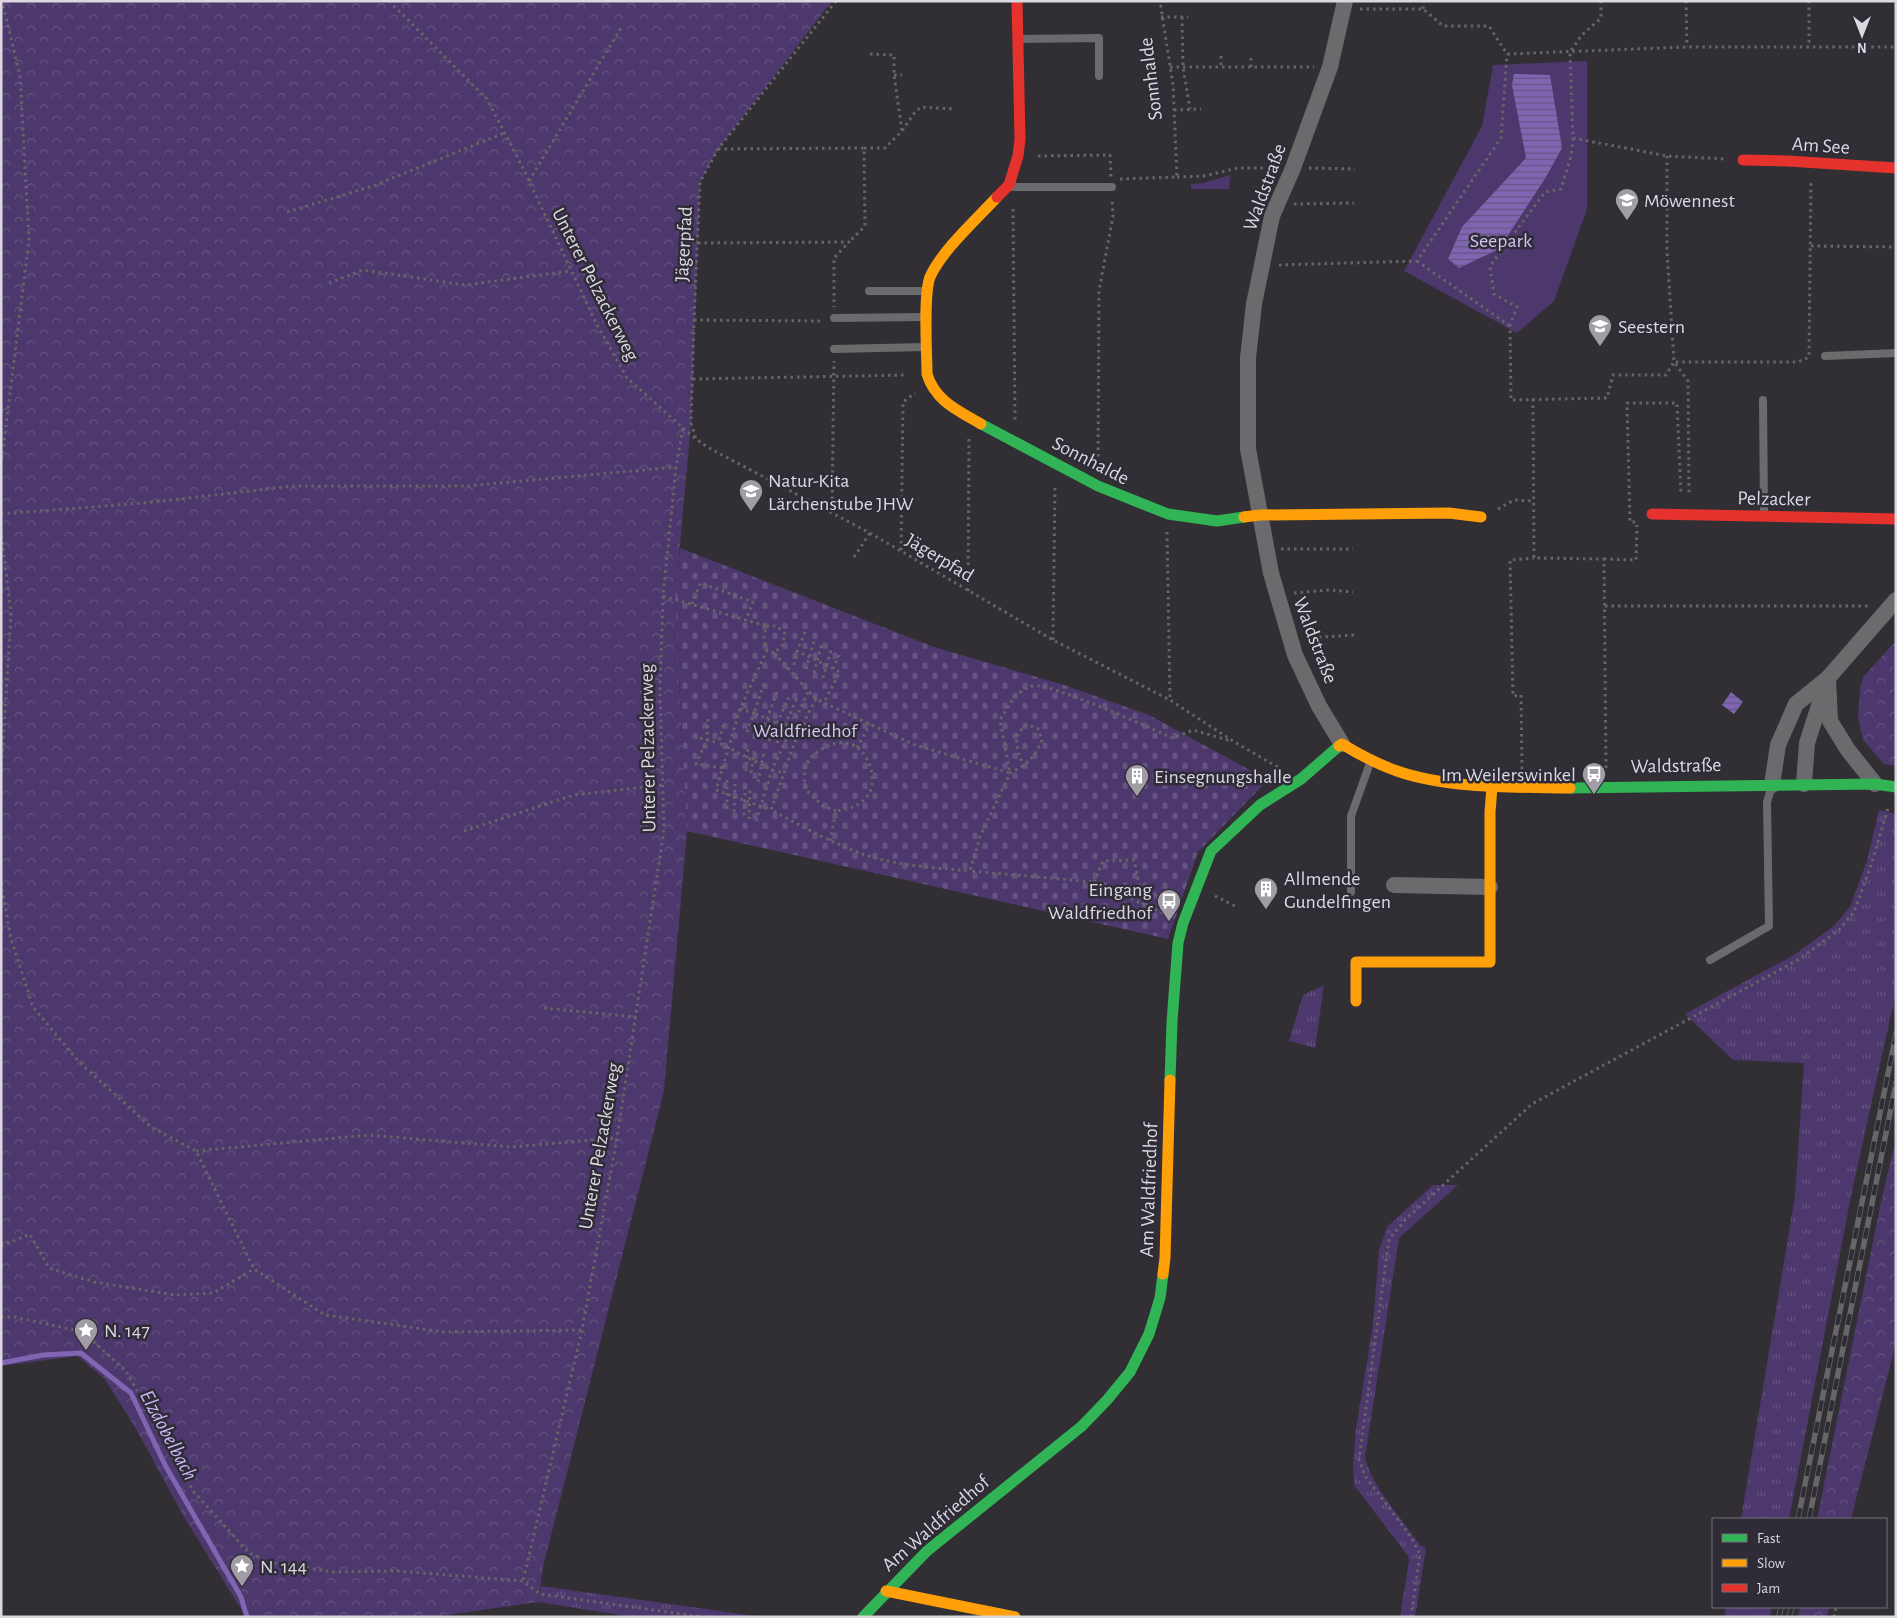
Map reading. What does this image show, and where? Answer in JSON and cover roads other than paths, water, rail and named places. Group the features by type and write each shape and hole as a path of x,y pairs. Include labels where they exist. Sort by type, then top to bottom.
{"street":[{"path":"926,347 930,278 950,247 1011,187 1020,139 1018,1"},
{"name":"Waldstraße","path":"1345,5 1330,67 1292,168 1276,204 1267,236 1254,304 1248,358 1248,449 1276,595 1289,639 1319,706 1342,744 1371,762 1399,772 1427,779 1492,786 1607,788 1875,784 1894,791"},
{"name":"Am See","path":"1743,160 1896,168"},
{"name":"Sonnhalde","path":"926,347 928,378 936,394 954,409 1098,486 1168,514 1217,521 1260,515 1449,513 1481,517"},
{"name":"Pelzacker","path":"1652,514 1896,519"},
{"path":"1772,785 1778,745 1796,704 1828,678 1894,603"},
{"path":"1804,784 1807,743 1828,678"},
{"path":"1828,678 1830,721 1848,750 1875,784"},
{"name":"Am Waldfriedhof","path":"863,1617 886,1591 927,1551 1082,1426 1130,1372 1149,1334 1160,1298 1165,1258 1178,986 1178,943 1184,923 1211,851 1260,805 1302,780 1342,744"},
{"path":"1356,1000 1356,962 1490,962 1490,812 1492,786"},
{"path":"1394,885 1490,887"},
{"path":"886,1591 1015,1617"}],"lane":[{"path":"1018,39 1098,38 1099,76"},
{"path":"1011,187 1111,183"},
{"path":"868,292 928,292"},
{"path":"834,318 927,317"},
{"path":"834,349 926,347"},
{"path":"1825,356 1896,354"},
{"path":"1763,400 1764,517"},
{"path":"1350,892 1350,816 1371,762"},
{"path":"1710,960 1769,926 1767,802 1772,785"}],"waterway":[{"name":"Elzdobelbach","path":"1,1363 43,1355 81,1353 131,1393 165,1465 241,1597 247,1617"}],"railway":[{"path":"1798,1518 1896,1034"},
{"path":"1809,1518 1896,1083"},
{"path":"1779,1617 1781,1608"},
{"path":"1789,1617 1792,1608"}],"place":[{"name":"Möwennest","path":"1627,221"},
{"name":"Seestern","path":"1600,347"},
{"name":"Natur-Kita Lärchenstube JHW","path":"751,512"},
{"name":"Im Weilerswinkel","path":"1594,795"},
{"name":"Einsegnungshalle","path":"1137,797"},
{"name":"Allmende Gundelfingen","path":"1266,910"},
{"name":"Eingang Waldfriedhof","path":"1169,922"},
{"name":"N. 147","path":"86,1351"},
{"name":"N. 144","path":"242,1587"}],"park label":[{"name":"Seepark","path":"1501,240"},
{"name":"Waldfriedhof","path":"805,730"}]}
